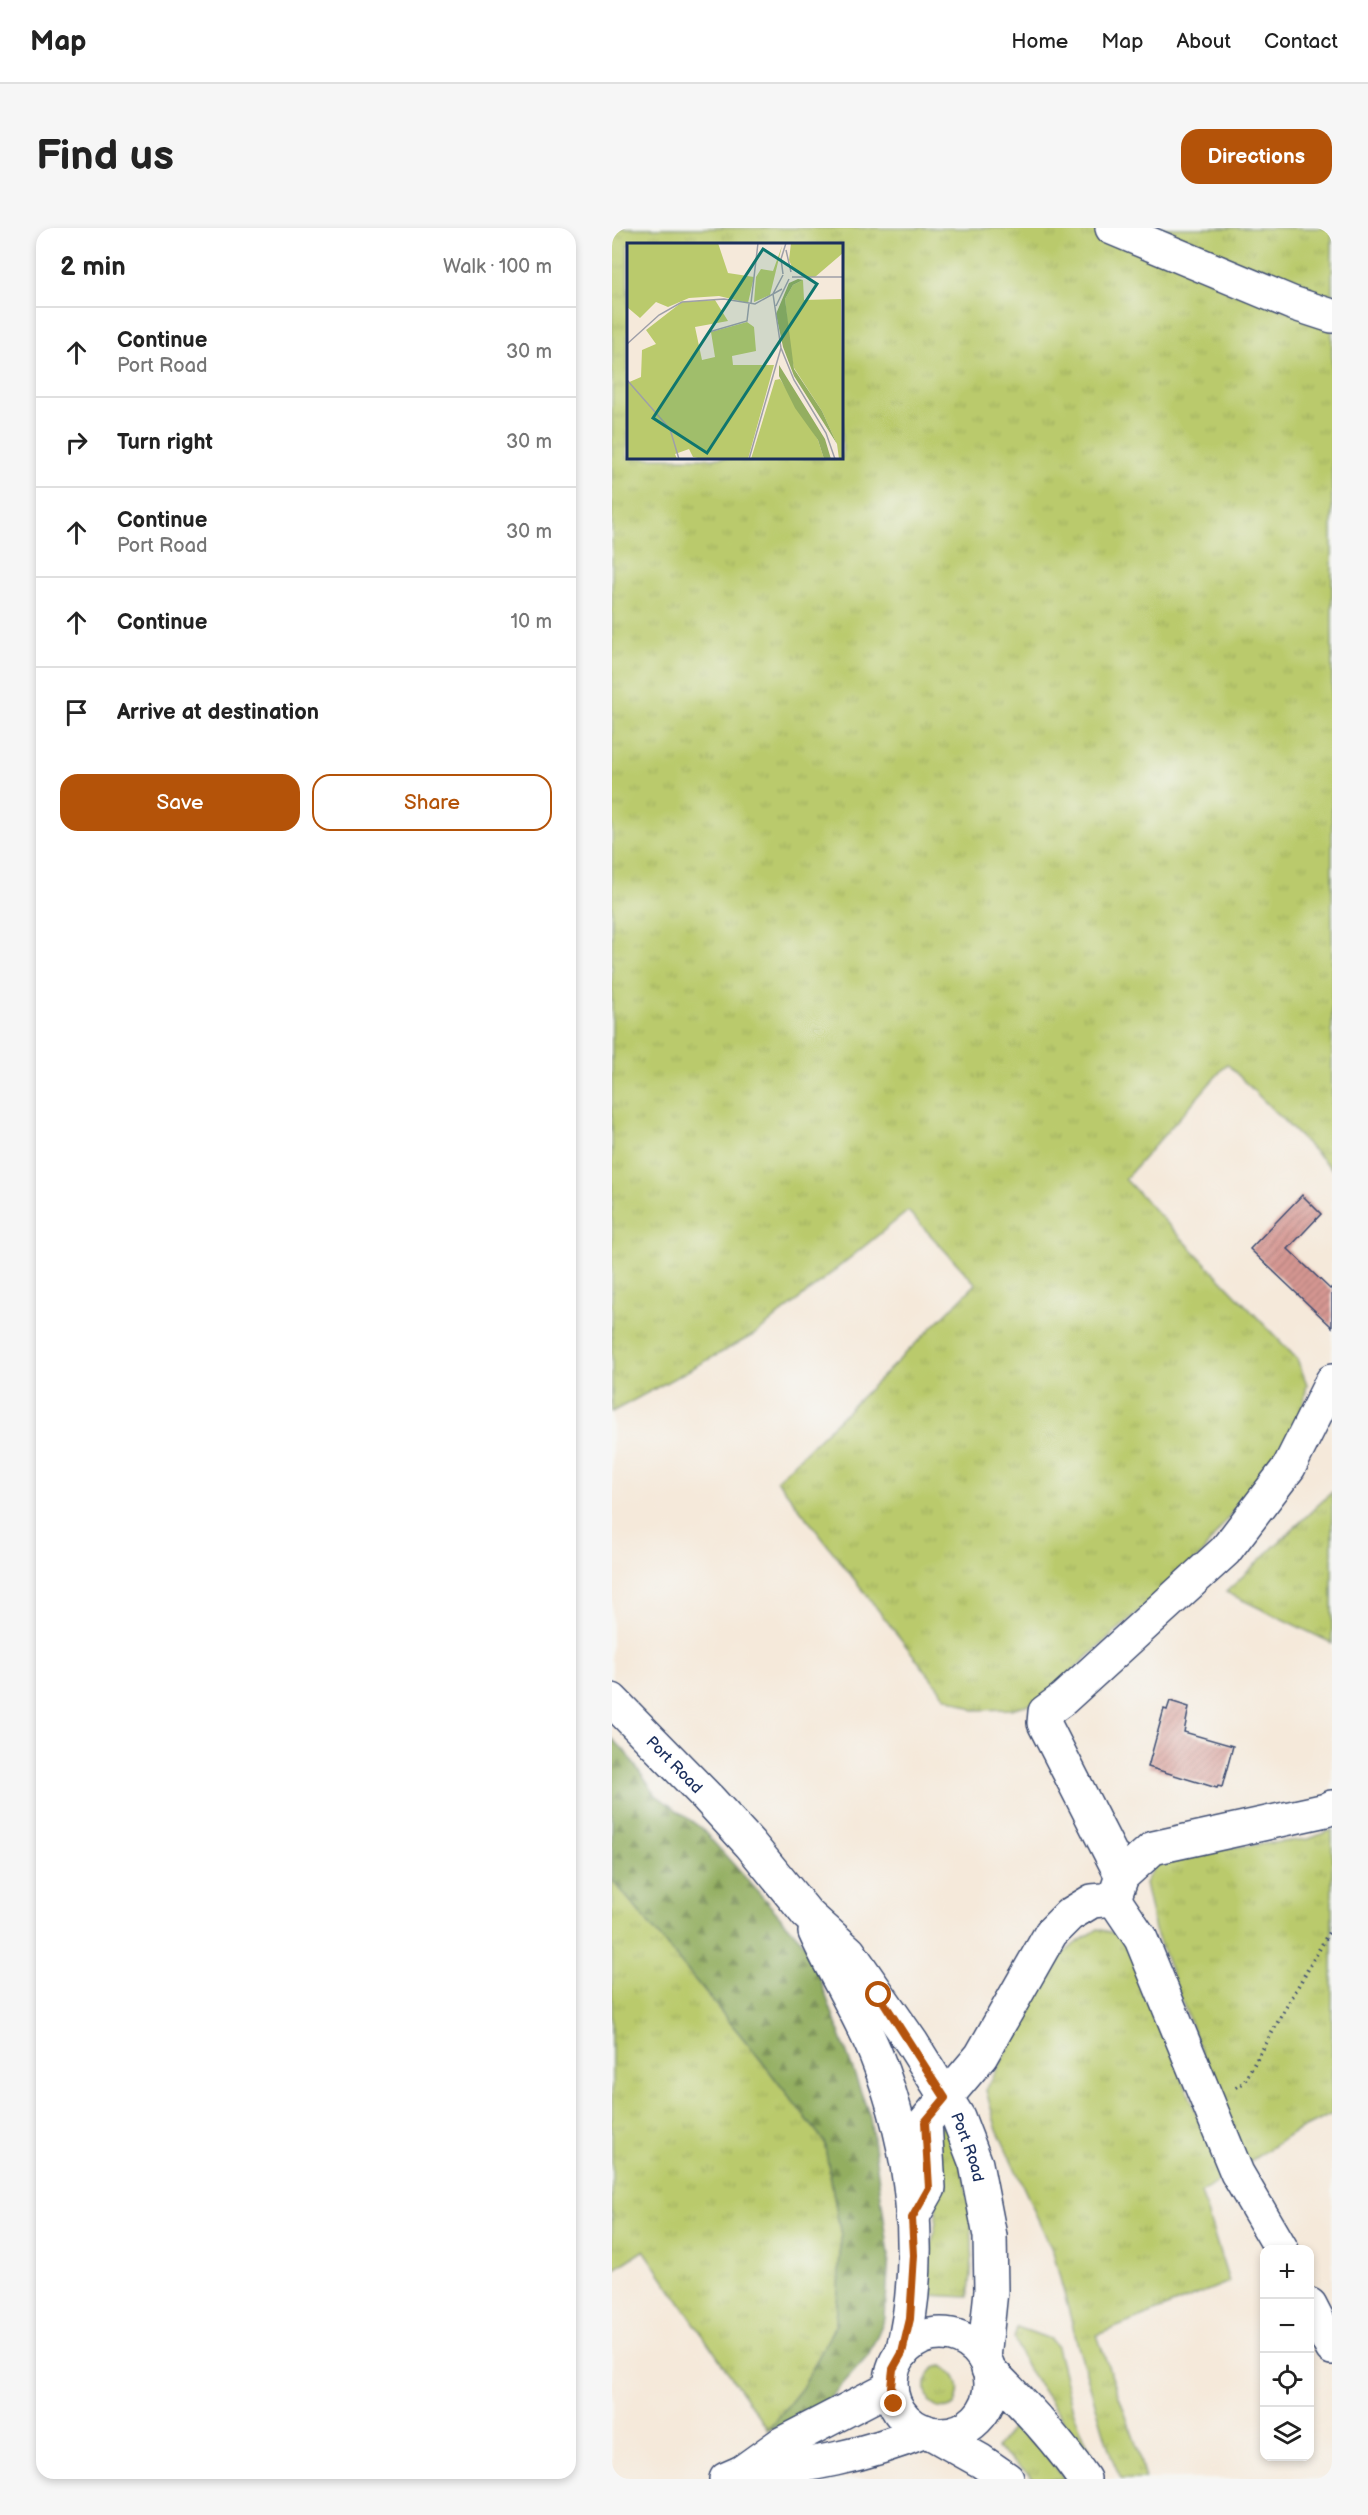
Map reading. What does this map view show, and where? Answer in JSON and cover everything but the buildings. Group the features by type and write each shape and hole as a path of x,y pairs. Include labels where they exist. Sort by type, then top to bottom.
{"main road":[{"path":"1112,228 1292,303 1332,316"},
{"path":"1279,2245 1237,2173 1141,1939 1044,1723 1045,1712 1063,1700 1225,1551 1289,1467 1332,1381"},
{"name":"Port Road","path":"612,1700 708,1797 807,1914 849,1952 912,2043 958,2117 976,2164 986,2205 992,2263 986,2363"},
{"path":"912,2218 929,2188 925,2122 981,2056 1051,1933 1069,1915 1118,1888 1153,1848 1332,1807"},
{"name":"Port Road","path":"807,1914 831,1966 856,2011 890,2095 904,2148 912,2218 913,2294 902,2353"},
{"path":"1314,2313 1332,2348"},
{"path":"1007,2479 981,2461 916,2428 903,2417 894,2404 891,2387 893,2369 902,2353 914,2342 940,2334 957,2337 972,2344 986,2363 1030,2409 1068,2455 1084,2479"},
{"path":"734,2476 796,2468 883,2448 929,2433 950,2434 970,2426 982,2414 990,2398 992,2380 986,2363"},
{"path":"734,2476 781,2444 891,2387"}],"path":[{"path":"1211,2111 1244,2082 1332,1928"}],"green space":[{"path":"612,228 1332,228 1332,1169 1227,1064 1125,1179 1297,1359 1307,1384 1301,1419 1200,1556 1037,1702 1011,1709 974,1710 945,1696 777,1480 976,1284 908,1211 757,1333 612,1412"},
{"path":"1332,1492 1332,1643 1226,1592"},
{"path":"612,1738 624,1750 656,1795 701,1828 809,1949 870,2117 889,2254 885,2318 868,2356 822,2407 791,2424 768,2430 802,2388 836,2324 841,2236 824,2141 752,2049 612,1879"},
{"path":"1332,1830 1332,2114 1295,2132 1244,2165 1155,1930 1145,1883 1158,1860 1225,1848 1309,1839"},
{"path":"612,1879 752,2049 824,2141 841,2236 836,2324 802,2388 768,2430 644,2250 612,2271"},
{"path":"1098,1929 1117,1934 1129,1947 1223,2178 1201,2193 1229,2282 1097,2335 1136,2444 1145,2479 1121,2479 1111,2456 1053,2252 996,2127 986,2090 1057,1959"},
{"path":"944,2121 960,2163 969,2208 972,2253 968,2297 929,2295 929,2258 936,2222 937,2135"},
{"path":"1017,2327 1050,2339 1057,2347 1073,2410 1097,2469 1025,2365 1014,2339"},
{"path":"942,2366 952,2373 958,2382 955,2405 944,2409 935,2407 926,2393 928,2375 934,2369"},
{"path":"1015,2424 1037,2444 1065,2479 1035,2479 997,2448"}],"route":[{"path":"879,1995 912,2043 945,2098 925,2122 929,2188 912,2218 913,2294 902,2353 893,2369 891,2387 894,2404"}]}
